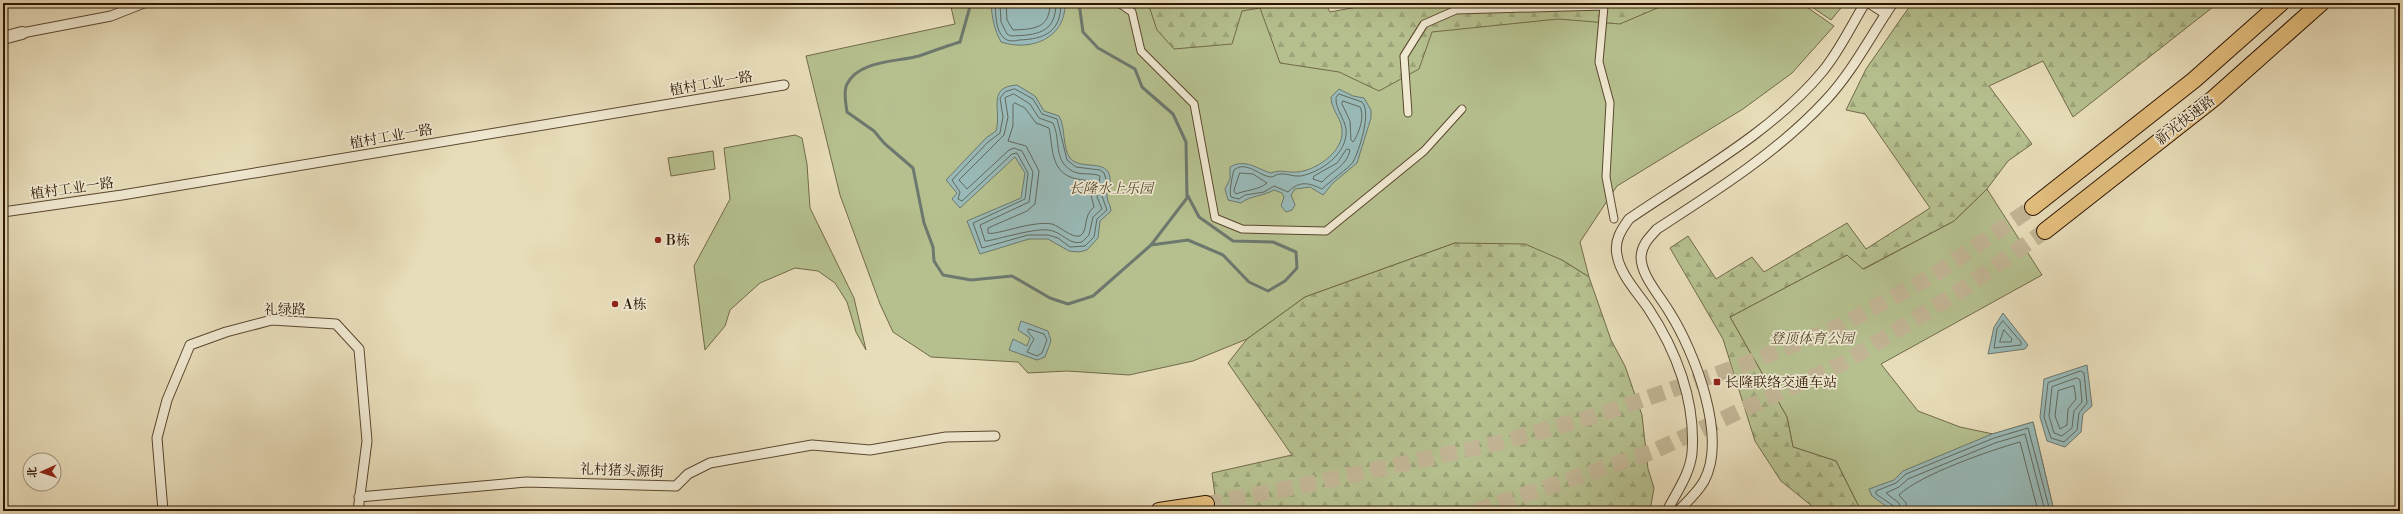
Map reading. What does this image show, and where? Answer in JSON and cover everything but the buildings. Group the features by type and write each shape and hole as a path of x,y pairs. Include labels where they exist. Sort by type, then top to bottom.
{"highway":[{"name":"新光快速路","path":"2033,207 2194,80 2281,3"},
{"name":"新光快速路","path":"2045,231 2213,99 2321,3"},
{"path":"1158,511 1206,504"}],"street":[{"path":"3,38 111,16 144,3"},
{"path":"1119,3 1132,12 1141,51 1194,104 1215,218 1242,229 1326,231 1424,151 1462,108"},
{"path":"1667,511 1686,475 1692,454 1690,405 1683,380 1663,335 1622,267 1617,255 1617,243 1621,230 1629,219 1767,125 1794,100 1822,72 1865,3"},
{"path":"1869,3 1886,14"},
{"path":"1678,511 1704,480 1710,459 1711,439 1708,404 1700,373 1689,347 1645,272 1641,258 1644,243 1657,229 1760,158 1826,100 1853,67 1894,3"},
{"path":"1408,113 1404,56 1424,24 1456,10 1606,4 1599,62 1610,104 1606,177 1614,219"},
{"name":"植村工业一路","path":"3,212 122,196 784,84"},
{"name":"礼绿路","path":"163,511 157,438 166,400 190,345 226,332 272,320 336,324 359,350 366,441 358,511"},
{"name":"礼村猪头源街","path":"359,497 526,482 676,486 688,474 710,463 812,445 870,450 946,437 995,436"}],"green space":[{"name":"长隆水上乐园","path":"950,3 1285,3 1324,24 1448,3 1801,3 1834,26 1792,73 1743,109 1617,186 1580,242 1589,277 1562,260 1455,243 1305,297 1247,339 1193,361 1129,375 1067,371 1028,373 1018,362 931,357 893,332 880,304 840,195 806,56 955,24"},
{"path":"1148,3 1325,3 1330,12 1363,6 1364,3 1669,3 1620,24 1558,19 1432,32 1419,69 1379,91 1339,72 1280,63 1260,8 1242,11 1232,44 1174,49 1157,30"},
{"path":"1806,3 1845,3 1831,20"},
{"path":"1912,3 2218,3 2073,117 2043,61 1989,86 2032,144 2008,161 1987,189 1954,221 1863,269 1847,255 1730,317 1787,417 1793,447 1836,461 1861,511 1818,511 1781,481 1755,441 1723,339 1670,248 1688,236 1716,279 1752,257 1764,272 1847,223 1866,249 1930,208 1865,114 1846,110 1866,69"},
{"path":"795,135 802,138 807,164 810,208 854,298 866,350 856,332 847,302 835,283 818,271 795,268 760,283 730,310 725,326 705,350 694,266 730,199 724,148"},
{"path":"713,151 715,169 671,176 668,158"},
{"name":"登顶体育公园","path":"1987,189 2042,275 1881,364 1918,411 1960,427 1993,434 2033,422 2054,511 1861,511 1836,461 1793,447 1787,417 1730,317 1847,255 1864,269 1954,221"},
{"path":"1455,243 1525,244 1562,260 1589,277 1611,340 1625,366 1642,415 1648,469 1654,488 1650,511 1217,511 1212,473 1292,455 1228,363 1247,339 1305,297"}],"water":[{"path":"991,3 1065,3 1064,15 1060,25 1053,33 1045,39 1035,43 1012,45 1001,42 994,23"},
{"path":"1017,85 1035,96 1044,111 1059,116 1063,126 1066,148 1070,158 1081,164 1099,166 1108,172 1110,181 1107,196 1111,211 1100,221 1098,238 1087,250 1079,252 1069,251 1048,239 1029,239 980,254 967,221 1021,198 1025,173 1015,157 960,208 952,199 957,193 946,180 986,138 996,131 998,95 1001,90"},
{"path":"1339,89 1353,96 1364,98 1371,110 1371,118 1357,163 1333,183 1323,195 1310,187 1295,189 1291,195 1295,205 1292,210 1286,212 1281,206 1284,197 1282,193 1274,190 1241,203 1228,200 1225,189 1230,179 1230,167 1246,164 1271,173 1278,171 1298,172 1305,171 1320,164 1332,154 1341,141 1342,134 1341,124 1333,107 1331,97"},
{"path":"2003,313 2028,345 2025,349 1988,354 1994,327"},
{"path":"1021,321 1048,331 1051,341 1045,357 1037,360 1009,350 1013,339 1027,346 1030,338 1018,330"},
{"path":"2087,365 2092,406 2083,414 2081,432 2065,447 2047,441 2040,417 2044,379"},
{"path":"2033,422 2054,511 1893,511 1872,496 1869,489 1894,480 1903,471 1992,434"}],"waterway":[{"path":"971,3 960,42 919,56 869,66 860,70 853,76 847,84 845,91 847,112 874,131 884,143 913,168 924,223 933,247 934,261 943,275 971,280 1012,276 1050,298 1068,304 1093,296 1151,245 1187,198 1186,142 1173,114 1142,87 1135,69 1098,48 1083,32 1079,3"},
{"path":"1151,245 1188,240 1223,255 1249,282 1268,291 1285,281 1297,268 1296,252 1273,242 1233,241 1199,217 1188,196"}],"tunnel":[{"path":"1206,504 1296,487 1494,444 1598,415 1740,366 1840,326 1934,275 2033,207"},
{"path":"1476,511 1652,452 1845,362 1951,297 2045,231"}],"place":[{"name":"B栋","path":"658,240"},
{"name":"A栋","path":"615,304"},
{"name":"长隆联络交通车站","path":"1717,382"}]}
